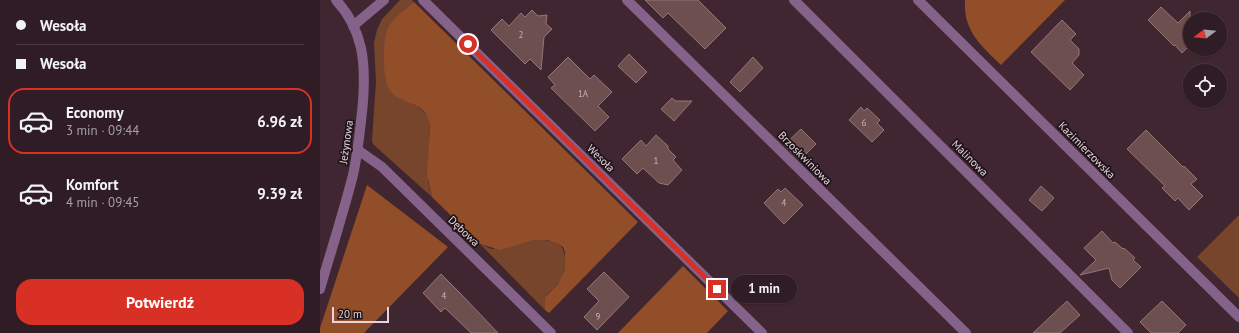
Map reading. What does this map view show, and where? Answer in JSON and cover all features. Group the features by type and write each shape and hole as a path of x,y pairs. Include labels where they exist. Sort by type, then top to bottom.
{"street":[{"name":"Jeżynowa","path":"320,289 353,174 358,150 362,112 364,72 361,49 347,14 336,0"},
{"path":"353,26 384,0"},
{"name":"Wesoła","path":"423,0 762,333"},
{"name":"Brzoskwiniowa","path":"627,0 966,333"},
{"name":"Malinowa","path":"794,0 1128,333"},
{"name":"Kazimierzowska","path":"918,0 1239,317"},
{"name":"Dębowa","path":"358,150 382,167 551,333"}],"shaded area":[{"path":"400,0 412,0 414,2 396,18 400,99 421,109 430,120 428,182 432,197 373,144 372,141 376,81 374,43 377,30 382,19"},
{"path":"965,0 1065,0 1001,65 980,44 970,29 965,11"},
{"path":"414,2 638,222 549,313 545,310 545,297 558,284 565,270 565,252 563,247 548,240 535,240 500,250 480,244 432,197 427,175 430,127 428,118 425,112 420,108 396,97 391,92 386,79 384,61 386,34 390,24"},
{"path":"367,185 448,247 364,333 320,333 320,328"},
{"path":"1239,215 1239,298 1197,257"},
{"path":"535,240 547,240 557,243 563,249 564,254 564,272 558,284 545,297 545,310 480,244 492,249"},
{"path":"683,266 728,311 707,333 618,333"}],"building":[{"path":"645,0 698,0 726,28 705,49 668,13 663,18"},
{"path":"1161,7 1178,23 1183,18 1183,52 1182,53 1175,45 1174,46 1148,20"},
{"path":"532,10 538,16 547,15 546,24 552,29 544,37 541,70 530,59 525,64 491,30 502,19 509,26 521,13 525,17"},
{"path":"1062,20 1076,34 1070,40 1079,49 1079,55 1072,63 1084,75 1070,90 1031,52"},
{"path":"629,54 647,72 636,83 618,66"},
{"path":"568,57 590,79 594,75 612,92 598,106 609,117 595,131 551,88 555,85 548,77"},
{"path":"753,57 763,68 740,92 730,82"},
{"path":"672,98 676,101 692,101 674,121 661,109"},
{"path":"861,107 864,111 867,108 880,120 877,123 884,130 872,142 849,120"},
{"path":"801,129 816,144 800,160 784,145"},
{"path":"1146,130 1197,179 1191,184 1203,196 1189,210 1178,198 1175,201 1162,188 1165,186 1127,149"},
{"path":"656,135 668,146 668,149 676,157 673,160 682,170 668,185 659,183 643,168 637,174 622,159 641,140 646,146"},
{"path":"1041,186 1054,198 1042,211 1029,200"},
{"path":"785,188 803,205 784,224 764,203 778,189 781,192"},
{"path":"1102,231 1113,243 1115,242 1123,249 1124,248 1135,258 1133,260 1141,267 1120,288 1112,280 1109,268 1080,275 1096,260 1084,248"},
{"path":"604,272 629,297 597,330 584,317 599,301 587,289"},
{"path":"441,274 498,333 471,333 445,308 441,312 423,293"},
{"path":"1067,301 1080,315 1060,333 1033,333"},
{"path":"1162,301 1186,325 1178,333 1151,333 1140,322"}],"route":[{"path":"468,44 717,289"}]}
